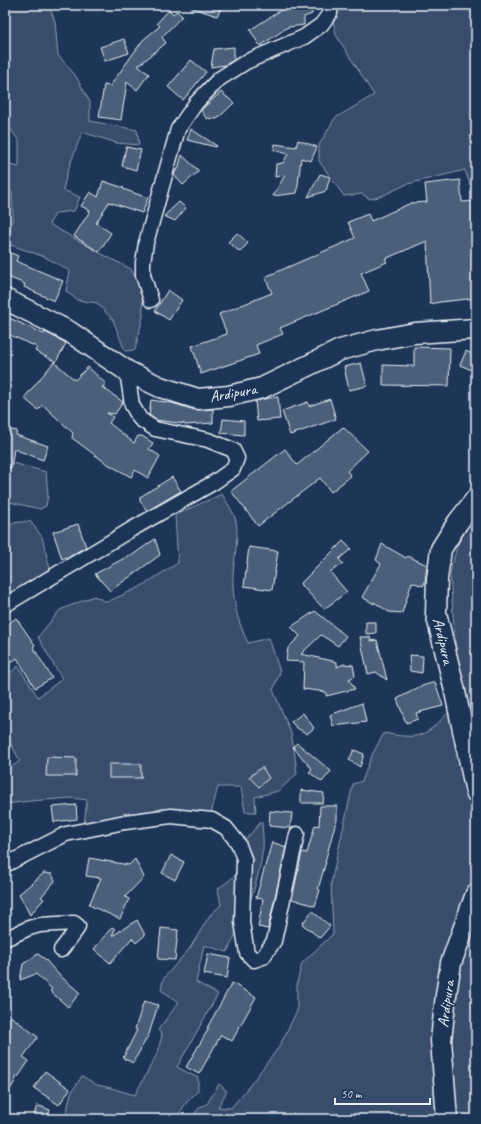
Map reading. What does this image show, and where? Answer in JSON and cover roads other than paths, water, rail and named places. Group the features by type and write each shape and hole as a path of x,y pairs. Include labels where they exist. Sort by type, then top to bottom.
{"street":[{"path":"151,300 143,276 143,262 146,243 178,129 196,103 219,79 246,62 304,37 322,25 330,13 331,5"},
{"name":"Ardipura","path":"5,300 70,332 127,371 160,387 198,399 229,396 262,388 340,350 377,340 415,334 476,329"},
{"path":"5,605 125,533 213,483 233,469 237,458 233,450 208,440 155,428 140,419 132,405 127,371"},
{"name":"Ardipura","path":"476,499 458,522 441,549 437,579 436,613 454,687 476,792"},
{"path":"5,865 66,834 125,822 171,816 212,820 226,828 238,843 244,859 242,922 247,953 254,960 263,957 274,941 297,834"},
{"name":"Ardipura","path":"447,1119 441,1040 446,995 451,963 476,894"},
{"path":"5,939 34,926 74,923 78,926 77,930 61,950"}]}
